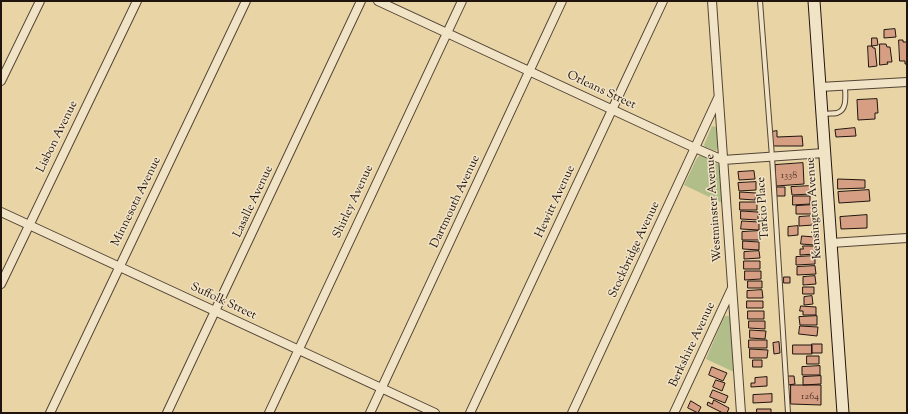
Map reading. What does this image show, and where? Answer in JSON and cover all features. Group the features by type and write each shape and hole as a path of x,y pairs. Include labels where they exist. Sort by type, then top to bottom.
{"street":[{"path":"1,81 40,1"},
{"name":"Lisbon Avenue","path":"1,284 137,1"},
{"name":"Minnesota Avenue","path":"50,413 246,1"},
{"name":"Lasalle Avenue","path":"167,413 361,1"},
{"name":"Orleans Street","path":"378,1 723,160 824,153"},
{"name":"Shirley Avenue","path":"269,413 462,1"},
{"name":"Dartmouth Avenue","path":"370,413 562,1"},
{"name":"Hewitt Avenue","path":"470,413 664,1"},
{"name":"Westminster Avenue","path":"712,1 741,413"},
{"name":"Kensington Avenue","path":"814,1 843,413"},
{"path":"820,87 907,82"},
{"name":"Stockbridge Avenue","path":"572,413 719,97"},
{"name":"Suffolk Street","path":"1,212 435,413"},
{"path":"831,243 907,238"},
{"name":"Berkshire Avenue","path":"674,413 733,288"}],"lane":[{"name":"Tarkio Place","path":"760,1 772,157 788,413"},
{"path":"821,114 838,113 843,109 845,103 845,86"}],"green space":[{"path":"712,126 716,127 717,129 718,147 716,151 705,147 704,145"},
{"path":"700,155 719,165 722,203 684,185 697,158"},
{"path":"729,316 730,319 734,372 706,359 724,317"}],"building":[{"path":"895,29 896,37 884,38 884,30"},
{"path":"872,38 877,38 878,45 872,46"},
{"path":"899,40 907,42 907,64 905,64 905,61 900,61"},
{"path":"880,44 886,44 887,47 890,47 892,62 887,62 888,64 880,65"},
{"path":"868,46 875,48 877,66 869,67"},
{"path":"877,99 878,113 875,113 875,119 858,120 857,100"},
{"path":"855,128 856,136 836,137 835,130"},
{"path":"777,131 777,137 802,136 803,146 771,146 771,132"},
{"path":"803,163 804,184 776,186 775,165"},
{"path":"754,171 755,179 739,180 738,172"},
{"path":"838,179 865,180 865,188 838,189"},
{"path":"756,182 756,190 739,191 738,183"},
{"path":"811,186 811,194 792,195 791,187"},
{"path":"777,187 785,187 785,196 777,196"},
{"path":"869,190 870,201 839,203 838,192"},
{"path":"740,192 756,193 755,200 740,199"},
{"path":"793,196 810,196 810,204 793,205"},
{"path":"740,202 757,202 757,210 740,210"},
{"path":"813,205 813,214 796,214 796,206"},
{"path":"741,211 758,212 758,220 741,219"},
{"path":"867,215 867,228 841,229 840,217"},
{"path":"813,216 813,225 799,226 799,217"},
{"path":"742,221 759,222 759,230 741,229"},
{"path":"798,226 798,235 788,236 788,227"},
{"path":"759,231 759,240 742,240 742,232"},
{"path":"802,236 815,237 815,245 801,244"},
{"path":"743,241 759,242 759,250 743,249"},
{"path":"803,246 815,246 815,254 800,255 800,249 803,249"},
{"path":"759,251 760,258 744,259 744,252"},
{"path":"815,256 815,264 796,265 796,257"},
{"path":"744,261 760,261 760,269 744,269"},
{"path":"815,266 816,274 797,275 797,267"},
{"path":"745,271 761,271 761,279 745,280"},
{"path":"815,276 816,284 803,285 803,277"},
{"path":"784,277 790,277 790,283 784,283"},
{"path":"748,281 762,281 762,288 748,288"},
{"path":"803,287 814,287 814,294 803,294"},
{"path":"762,290 763,298 747,298 747,291"},
{"path":"812,296 813,304 804,305 804,297"},
{"path":"747,301 763,301 763,308 747,308"},
{"path":"801,306 816,307 816,315 803,315 803,311 800,311"},
{"path":"748,311 764,311 764,319 748,319"},
{"path":"817,316 817,325 800,325 799,317"},
{"path":"749,321 765,321 765,329 749,328"},
{"path":"800,326 818,327 817,336 799,334"},
{"path":"750,330 766,331 765,339 750,338"},
{"path":"749,340 767,340 767,348 749,348"},
{"path":"779,342 780,353 774,354 773,343"},
{"path":"812,344 822,344 822,353 812,353"},
{"path":"793,345 812,345 812,354 793,354"},
{"path":"750,349 768,350 767,358 750,358"},
{"path":"807,356 819,356 819,364 807,364"},
{"path":"753,360 762,360 762,367 753,367"},
{"path":"820,366 820,375 802,375 802,367"},
{"path":"712,367 727,373 723,381 709,375"},
{"path":"787,376 794,376 795,384 788,385"},
{"path":"821,376 821,384 803,385 803,377"},
{"path":"767,377 767,386 751,387 751,383 755,383 755,378"},
{"path":"716,380 725,383 722,391 713,387"},
{"path":"791,385 821,385 821,405 791,404"},
{"path":"713,390 728,396 725,403 710,397"},
{"path":"772,394 772,402 753,403 753,395"},
{"path":"714,400 729,408 727,413 723,413 707,405 708,402 712,404"},
{"path":"691,401 701,407 698,413 688,408"},
{"path":"757,409 771,409 771,413 757,413"}]}
